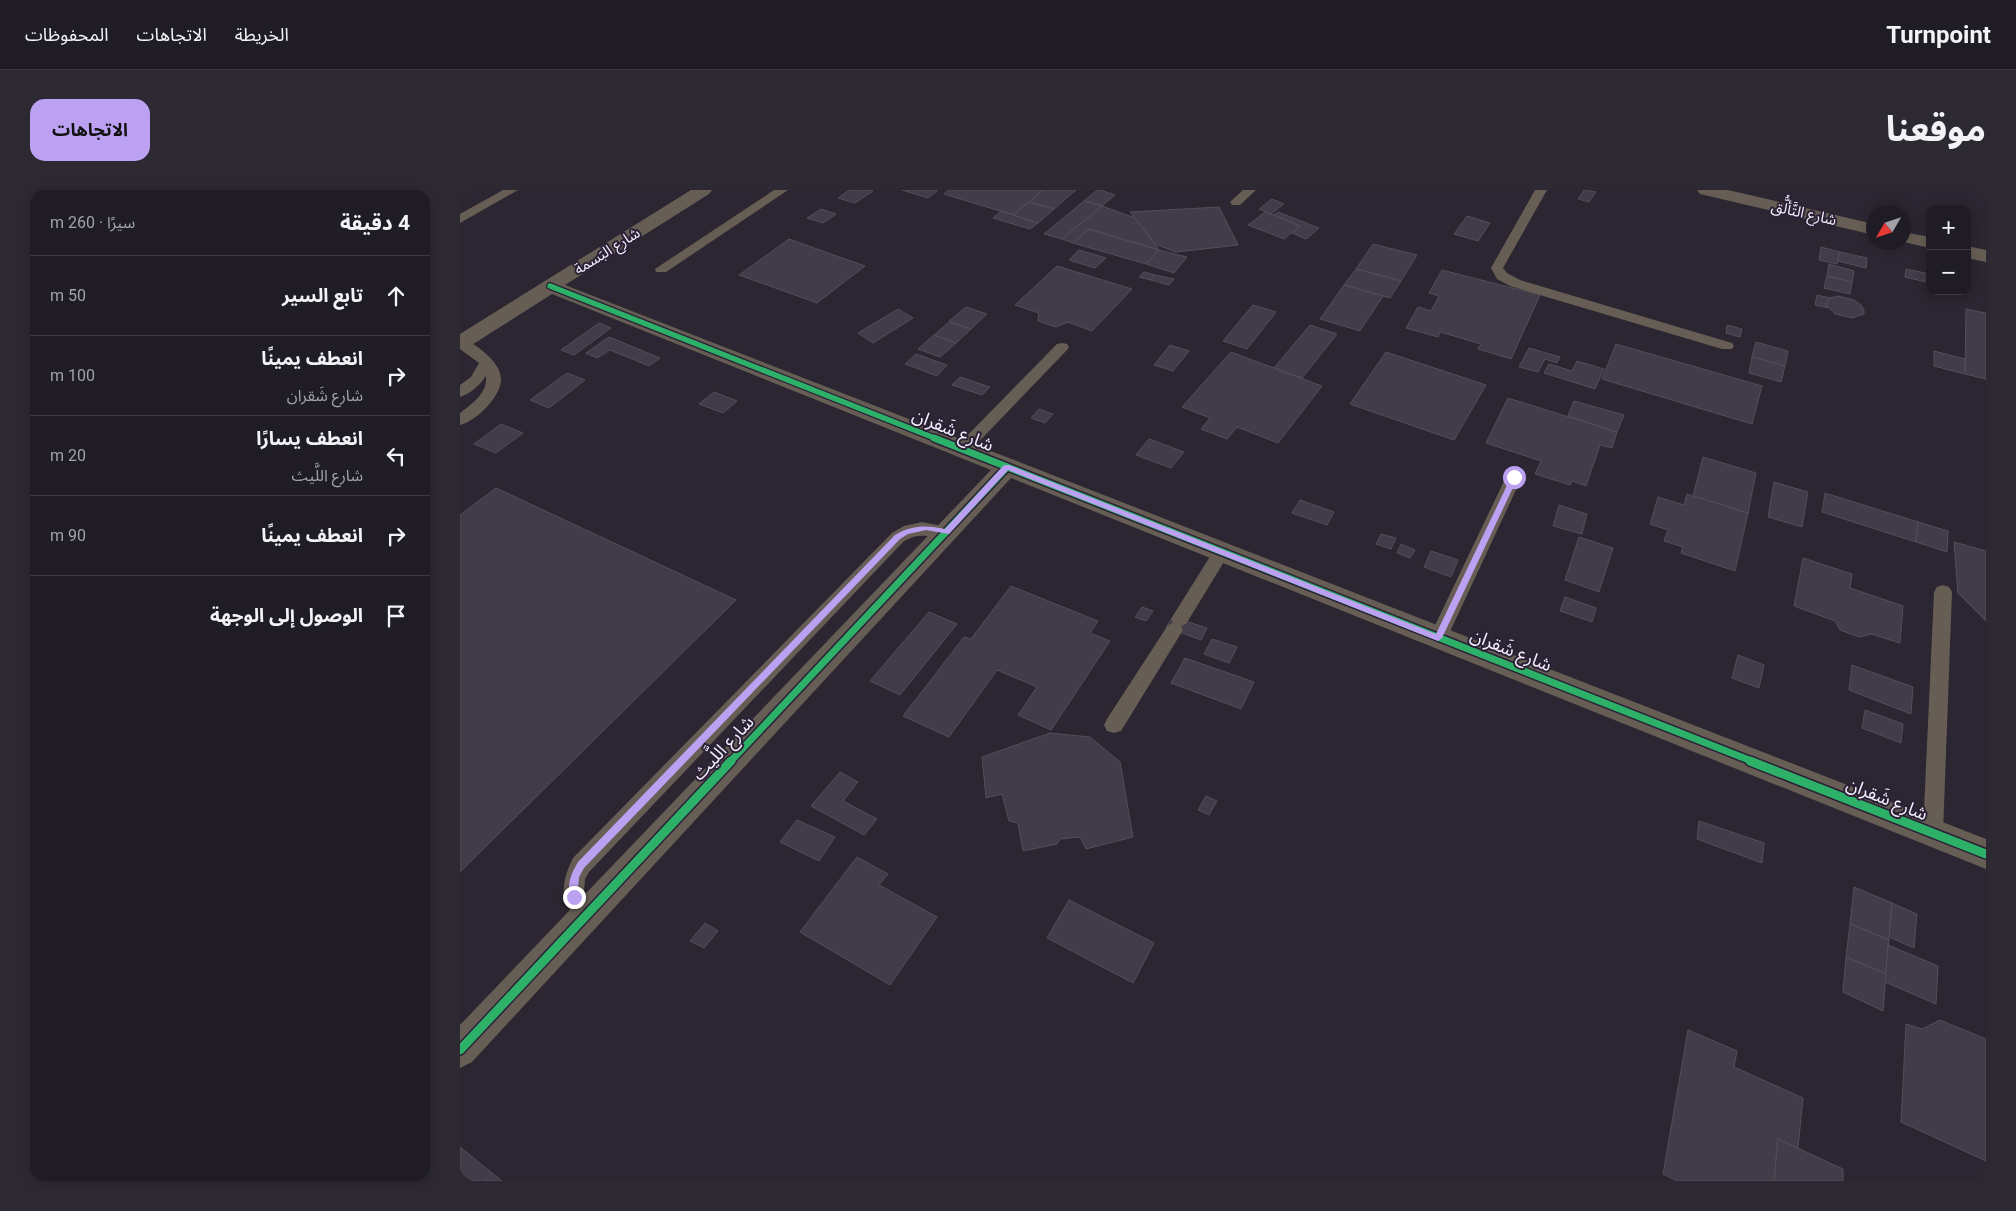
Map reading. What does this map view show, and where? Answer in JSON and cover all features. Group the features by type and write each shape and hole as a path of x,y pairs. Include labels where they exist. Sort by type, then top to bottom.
{"street":[{"name":"شارع البَسمة","path":"460,343 703,190"},
{"name":"شارع التَّألُّق","path":"1706,190 1866,228"},
{"path":"1911,239 1926,242"},
{"path":"1971,253 1986,256"},
{"name":"شارع شَقران","path":"550,286 1986,854"},
{"name":"شارع اللَّيث","path":"460,1050 1007,467"}],"lane":[{"path":"460,219 512,190"},
{"path":"661,269 782,190"},
{"path":"1236,202 1250,190"},
{"path":"1541,190 1497,268 1502,276 1524,286 1727,346"},
{"path":"460,206 494,200"},
{"path":"460,343 479,353 487,362 494,378 493,388 481,405 460,420"},
{"path":"963,450 1062,347"},
{"path":"460,392 476,380 487,362"},
{"path":"1438,638 1514,477"},
{"path":"589,912 574,897 575,876 581,865 898,537 906,532 926,527 946,532"},
{"path":"1114,725 1222,552"},
{"path":"1933,834 1942,592"}],"building":[{"path":"849,190 873,191 855,203 838,198"},
{"path":"902,190 938,190 928,198"},
{"path":"949,190 1043,190 1013,215 944,194"},
{"path":"1043,190 1076,190 1054,209 1029,202"},
{"path":"1097,190 1115,195 1102,206 1084,201"},
{"path":"1584,190 1596,192 1589,202 1578,199"},
{"path":"1272,199 1284,204 1271,214 1259,209"},
{"path":"1084,201 1102,206 1062,239 1044,234"},
{"path":"1029,202 1054,209 1038,223 1013,215"},
{"path":"1102,206 1135,218 1159,250 1088,229 1073,243 1062,239"},
{"path":"1219,207 1238,245 1176,252 1155,244 1130,212"},
{"path":"821,209 836,214 823,223 807,218"},
{"path":"1001,211 1038,223 1030,229 993,218"},
{"path":"1265,212 1300,226 1284,239 1248,225"},
{"path":"1278,212 1319,228 1306,239 1292,233 1300,226 1274,215"},
{"path":"1467,216 1490,223 1478,241 1454,234"},
{"path":"1088,229 1159,250 1146,264 1073,243"},
{"path":"789,239 865,266 817,303 739,275"},
{"path":"1373,244 1417,255 1401,281 1356,269"},
{"path":"1821,247 1840,252 1837,264 1819,260"},
{"path":"1079,250 1106,258 1095,268 1069,260"},
{"path":"1159,250 1187,257 1174,273 1146,264"},
{"path":"1840,252 1867,258 1866,268 1838,261"},
{"path":"1829,264 1854,271 1852,282 1827,276"},
{"path":"1057,266 1132,289 1092,331 1068,322 1056,327 1038,321 1039,313 1015,305"},
{"path":"1356,269 1401,281 1390,298 1344,285"},
{"path":"1906,269 1926,273 1926,282 1905,277"},
{"path":"1442,270 1540,295 1511,359 1478,349 1481,344 1440,332 1438,337 1406,328 1418,307 1431,311 1439,296 1429,293"},
{"path":"1144,272 1155,275 1151,280 1139,277"},
{"path":"1155,275 1174,279 1169,285 1151,280"},
{"path":"1827,276 1852,282 1850,294 1824,288"},
{"path":"1344,285 1383,296 1360,331 1320,319"},
{"path":"1817,295 1830,298 1826,301 1828,308 1815,305"},
{"path":"1838,296 1854,300 1861,305 1864,314 1852,318 1835,314 1826,305 1830,298"},
{"path":"1253,305 1276,312 1247,349 1223,341"},
{"path":"966,307 987,314 971,329 949,321"},
{"path":"898,309 913,318 873,343 858,333"},
{"path":"1966,309 1986,313 1986,379 1965,374"},
{"path":"949,322 971,329 956,343 934,335"},
{"path":"599,323 611,328 574,355 561,350"},
{"path":"1310,325 1337,334 1302,378 1274,368"},
{"path":"1727,325 1742,329 1740,337 1726,333"},
{"path":"934,335 956,343 940,357 918,349"},
{"path":"609,337 660,358 649,366 610,350 597,358 586,353"},
{"path":"1756,342 1788,351 1785,366 1752,357"},
{"path":"1616,344 1762,386 1752,424 1602,379"},
{"path":"1170,345 1189,351 1173,371 1154,365"},
{"path":"1529,348 1560,357 1557,363 1545,359 1538,372 1519,367"},
{"path":"1934,351 1965,359 1965,374 1934,366"},
{"path":"1231,352 1322,386 1278,443 1237,427 1227,439 1201,429 1210,418 1182,407"},
{"path":"1386,352 1486,385 1454,440 1350,404"},
{"path":"916,354 947,365 937,376 905,364"},
{"path":"1752,357 1785,366 1781,382 1749,373"},
{"path":"1577,361 1604,369 1595,389 1544,373 1549,364 1572,371"},
{"path":"567,373 585,380 549,408 530,400"},
{"path":"960,377 990,387 982,395 952,385"},
{"path":"714,392 737,401 723,413 699,404"},
{"path":"1508,398 1617,432 1612,448 1600,445 1586,486 1572,481 1570,485 1535,474 1541,461 1486,443"},
{"path":"1574,401 1624,415 1617,432 1568,416"},
{"path":"1039,409 1053,414 1045,423 1031,418"},
{"path":"501,424 523,433 496,453 474,444"},
{"path":"1149,439 1184,452 1171,468 1136,455"},
{"path":"1703,457 1756,473 1748,513 1693,496"},
{"path":"1774,482 1808,492 1802,527 1768,517"},
{"path":"496,488 736,600 460,872 460,515"},
{"path":"1825,493 1918,522 1916,542 1822,512"},
{"path":"1687,494 1748,513 1735,571 1681,553 1683,547 1664,541 1668,530 1650,524 1658,497 1684,505"},
{"path":"1300,500 1334,512 1327,525 1292,513"},
{"path":"1559,505 1587,514 1582,534 1553,526"},
{"path":"1918,522 1948,531 1947,552 1916,542"},
{"path":"1381,534 1396,538 1391,549 1376,544"},
{"path":"1579,537 1613,548 1599,592 1565,580"},
{"path":"1954,542 1986,551 1986,621 1958,593"},
{"path":"1401,544 1415,550 1410,558 1397,553"},
{"path":"1431,551 1458,560 1451,577 1424,567"},
{"path":"1803,558 1852,574 1850,588 1903,606 1900,643 1871,634 1859,637 1840,630 1835,621 1794,606"},
{"path":"1011,586 1098,621 1090,633 1110,641 1051,730 1018,715 1037,687 997,670 949,737 903,716 964,637 971,639"},
{"path":"1565,597 1596,608 1592,622 1560,611"},
{"path":"1142,607 1153,611 1146,621 1135,617"},
{"path":"929,612 957,624 900,695 870,681"},
{"path":"1173,617 1207,628 1201,640 1166,627"},
{"path":"1212,639 1237,647 1229,663 1204,654"},
{"path":"1738,655 1764,665 1759,688 1732,678"},
{"path":"1185,658 1254,682 1241,709 1171,683"},
{"path":"1852,665 1913,687 1911,714 1849,690"},
{"path":"1865,710 1903,724 1901,743 1862,728"},
{"path":"1050,733 1090,737 1120,762 1133,837 1086,849 1080,837 1060,839 1057,844 1023,851 1018,823 1009,821 1002,794 986,798 982,757"},
{"path":"840,772 858,782 843,801 877,819 864,835 811,806"},
{"path":"1206,796 1217,801 1209,815 1198,810"},
{"path":"797,820 835,837 819,861 780,842"},
{"path":"1699,821 1764,843 1762,863 1697,839"},
{"path":"857,857 888,874 879,885 937,917 890,985 800,932"},
{"path":"1854,887 1892,903 1889,940 1850,924"},
{"path":"1069,900 1154,943 1133,983 1047,938"},
{"path":"1892,903 1917,914 1914,948 1889,937"},
{"path":"705,923 718,931 704,948 690,941"},
{"path":"1850,924 1889,940 1886,974 1846,957"},
{"path":"1888,945 1938,966 1936,1004 1885,982"},
{"path":"1846,957 1886,974 1883,1011 1843,992"},
{"path":"1940,1020 1986,1039 1986,1161 1901,1122 1906,1024 1922,1029"},
{"path":"1688,1030 1737,1051 1734,1067 1803,1098 1798,1148 1778,1139 1774,1181 1677,1181 1663,1174"},
{"path":"1778,1139 1843,1169 1843,1181 1774,1181"},
{"path":"460,1147 492,1173 485,1181 460,1181"},
{"path":"492,1173 502,1181 485,1181"}],"cycle path":[{"path":"550,286 1986,854"},
{"path":"460,1050 1007,467"}],"route":[{"path":"574,897 575,876 581,865 898,537 916,528 926,527 946,532 1007,467 1438,638 1514,477"}]}
